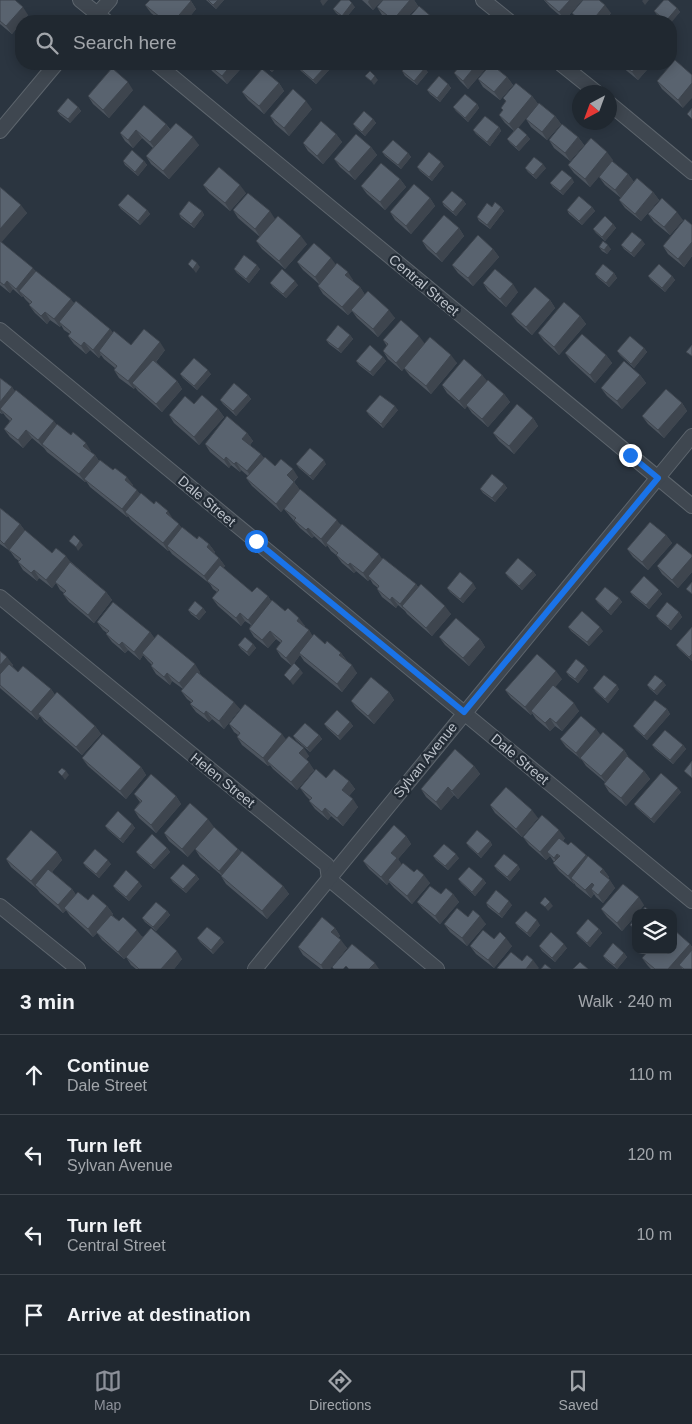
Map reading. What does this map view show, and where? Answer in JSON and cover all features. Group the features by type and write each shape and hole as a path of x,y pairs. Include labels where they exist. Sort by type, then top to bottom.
{"street":[{"path":"80,0 94,15"},
{"path":"101,15 110,0"},
{"path":"483,0 502,15"},
{"path":"0,130 51,70"},
{"name":"Central Street","path":"164,70 692,506"},
{"path":"568,70 587,85"},
{"path":"617,110 692,172"},
{"name":"Dale Street","path":"0,330 692,901"},
{"name":"Sylvan Avenue","path":"255,969 692,436"},
{"name":"Helen Street","path":"0,597 327,865 329,879 438,969"},
{"path":"0,906 78,969"}],"building":[{"path":"0,0 15,0 23,7 6,26 0,21"},
{"path":"150,0 191,1 179,15 158,15 145,5"},
{"path":"208,0 218,0 213,5"},
{"path":"341,0 349,0 352,3 343,15 333,9"},
{"path":"383,0 410,0 397,15 387,15 377,7"},
{"path":"545,0 570,0 559,12"},
{"path":"583,0 599,0 605,5 597,15 574,15 572,13"},
{"path":"664,0 668,0 677,8 671,15 659,15 654,11"},
{"path":"419,6 429,15 411,15"},
{"path":"677,62 692,75 692,83 678,100 657,81 666,70 677,70"},
{"path":"110,70 114,70 128,82 103,110 88,96"},
{"path":"214,70 227,70 222,76"},
{"path":"261,70 279,83 259,106 242,92"},
{"path":"301,70 322,70 313,80"},
{"path":"403,70 423,70 414,81"},
{"path":"456,70 472,70 463,81 454,73"},
{"path":"486,70 498,70 507,77 494,92 478,79"},
{"path":"370,71 375,76 371,81 365,76"},
{"path":"439,76 448,84 437,98 427,90"},
{"path":"516,83 532,96 509,124 499,115 506,101 503,98"},
{"path":"293,89 306,101 284,128 270,116"},
{"path":"465,94 477,104 465,118 453,107"},
{"path":"68,98 78,107 68,119 57,111"},
{"path":"539,103 555,116 542,132 526,119"},
{"path":"144,105 166,124 150,142 136,130 128,140 120,133"},
{"path":"692,108 692,119 687,114"},
{"path":"364,111 373,119 362,132 353,124"},
{"path":"485,116 499,127 487,142 473,130"},
{"path":"321,121 336,134 317,156 303,143"},
{"path":"176,123 193,137 163,171 146,156"},
{"path":"562,124 578,137 565,153 549,140"},
{"path":"518,127 527,135 516,147 507,139"},
{"path":"356,134 371,147 349,172 334,159"},
{"path":"591,138 607,152 585,179 568,165"},
{"path":"393,140 408,153 398,165 382,152"},
{"path":"132,150 144,161 135,172 123,161"},
{"path":"429,152 441,162 429,177 417,167"},
{"path":"534,157 543,164 533,175 525,168"},
{"path":"612,161 628,174 615,190 599,177"},
{"path":"381,163 400,179 380,202 361,186"},
{"path":"219,167 240,185 225,203 203,185"},
{"path":"562,170 572,178 560,191 550,183"},
{"path":"637,178 653,192 635,214 619,200"},
{"path":"414,184 430,198 406,226 390,212"},
{"path":"0,187 21,205 0,229"},
{"path":"452,191 463,200 453,212 442,202"},
{"path":"248,193 270,211 255,229 233,210"},
{"path":"128,194 147,210 138,221 118,205"},
{"path":"579,196 592,207 579,221 567,210"},
{"path":"662,198 677,212 664,227 648,214"},
{"path":"189,201 202,211 191,224 179,214"},
{"path":"495,202 501,207 487,225 477,217 487,203 492,207"},
{"path":"444,215 459,228 436,254 422,241"},
{"path":"278,216 301,236 279,261 256,241"},
{"path":"605,216 613,224 602,237 593,229"},
{"path":"685,219 692,225 692,242 678,259 663,246"},
{"path":"632,232 642,240 631,253 621,245"},
{"path":"478,235 493,249 468,278 452,265"},
{"path":"0,241 33,268 16,289 7,281 4,285 0,282"},
{"path":"603,241 608,245 604,250 599,247"},
{"path":"314,243 331,258 315,277 297,262"},
{"path":"244,255 257,265 246,279 234,269"},
{"path":"192,259 197,263 193,269 188,264"},
{"path":"337,263 348,272 345,275 360,287 342,307 318,286"},
{"path":"603,264 614,273 606,283 595,274"},
{"path":"659,264 672,276 662,288 648,276"},
{"path":"282,269 295,281 283,294 270,283"},
{"path":"495,269 513,284 500,299 483,283"},
{"path":"36,271 71,299 54,319 45,312 41,316 29,305 32,302 19,291"},
{"path":"535,287 550,300 526,327 511,314"},
{"path":"368,291 389,310 373,329 351,310"},
{"path":"76,301 110,329 93,350 84,342 81,346 68,336 71,332 59,322"},
{"path":"564,302 580,316 554,347 538,333"},
{"path":"401,320 419,336 396,363 383,351 388,344 383,340"},
{"path":"338,325 350,335 338,349 326,340"},
{"path":"144,329 160,342 128,381 114,370 117,366 99,351 114,331 131,345"},
{"path":"582,334 606,355 590,375 565,353"},
{"path":"630,336 644,348 631,364 617,351"},
{"path":"430,337 451,355 426,386 404,368"},
{"path":"370,345 383,357 370,372 356,361"},
{"path":"692,345 692,356 686,352"},
{"path":"194,358 208,370 194,386 180,374"},
{"path":"464,359 482,375 459,401 442,385"},
{"path":"153,360 177,381 156,404 132,383"},
{"path":"624,361 640,375 617,401 601,388"},
{"path":"0,378 12,387 0,402"},
{"path":"488,380 504,394 482,419 466,405"},
{"path":"234,383 248,395 233,411 220,400"},
{"path":"666,389 682,403 658,430 642,416"},
{"path":"16,390 54,421 38,440 26,430 18,440 4,429 12,419 0,409"},
{"path":"202,395 218,409 194,437 169,415 185,396 194,404"},
{"path":"380,395 395,406 381,424 366,411"},
{"path":"517,404 533,418 509,446 493,433"},
{"path":"227,416 247,433 242,439 261,454 247,471 226,457 224,460 205,444"},
{"path":"57,424 71,435 73,432 86,443 83,446 95,455 79,474 42,444"},
{"path":"310,448 324,460 310,476 296,464"},
{"path":"265,457 275,466 281,459 293,469 287,475 294,482 276,504 246,478"},
{"path":"100,460 113,470 115,468 127,477 125,480 137,490 122,509 84,479"},
{"path":"492,474 504,484 492,498 480,489"},
{"path":"300,489 337,520 321,539 308,528 306,530 294,520 296,518 284,509"},
{"path":"141,493 154,504 156,501 179,524 163,543 125,512"},
{"path":"0,508 20,524 4,544 0,540"},
{"path":"650,522 666,535 642,562 627,549"},
{"path":"342,524 379,554 363,573 350,563 348,565 326,543"},
{"path":"182,527 197,539 199,536 209,544 207,547 219,558 204,576 167,546"},
{"path":"25,530 52,553 56,548 66,556 46,580 34,570 31,573 18,562 21,559 9,550"},
{"path":"74,535 80,541 76,547 69,541"},
{"path":"677,543 692,557 672,580 657,566"},
{"path":"383,558 416,584 400,604 392,597 390,600 377,589 379,586 368,576"},
{"path":"518,558 533,571 519,586 505,573"},
{"path":"70,562 106,592 88,615 63,594 66,591 55,582"},
{"path":"220,565 252,592 257,587 268,596 248,620 240,613 236,618 212,598 219,590 207,581"},
{"path":"460,572 473,583 460,599 447,588"},
{"path":"644,576 659,590 646,605 630,592"},
{"path":"692,582 692,594 686,589"},
{"path":"421,584 445,606 426,628 402,606"},
{"path":"605,587 619,598 608,611 595,599"},
{"path":"272,600 285,611 288,608 299,618 297,621 309,630 286,658 276,649 282,641 270,631 262,640 249,629"},
{"path":"195,601 203,608 196,616 188,610"},
{"path":"113,602 150,632 134,652 122,642 119,645 106,634 109,631 97,622"},
{"path":"667,602 679,612 668,626 656,616"},
{"path":"582,611 600,627 587,642 568,627"},
{"path":"456,618 480,639 463,658 439,637"},
{"path":"692,627 692,654 689,657 676,645"},
{"path":"158,634 195,664 179,683 167,673 164,677 151,666 153,663 142,653"},
{"path":"314,634 325,644 327,641 341,653 339,655 352,665 337,684 299,653"},
{"path":"245,637 253,644 247,652 238,645"},
{"path":"0,651 7,657 0,665"},
{"path":"537,654 556,671 525,707 505,690"},
{"path":"576,659 585,666 575,679 566,672"},
{"path":"294,663 300,669 290,681 284,675"},
{"path":"9,664 18,672 23,666 51,689 31,712 0,685 0,674"},
{"path":"197,672 234,702 219,721 206,711 204,714 190,704 193,701 181,691"},
{"path":"604,675 617,685 605,699 593,688"},
{"path":"655,675 663,681 654,691 647,685"},
{"path":"371,677 389,692 368,716 351,701"},
{"path":"553,685 574,703 556,723 550,718 545,723 531,711"},
{"path":"57,692 95,726 76,747 38,714"},
{"path":"655,700 667,709 644,736 633,726"},
{"path":"245,704 282,734 263,758 237,737 240,733 229,724"},
{"path":"337,710 350,722 338,736 324,724"},
{"path":"581,716 596,729 576,753 560,739"},
{"path":"305,723 319,735 307,748 293,736"},
{"path":"665,730 683,745 670,760 652,745"},
{"path":"603,732 624,750 601,776 580,758"},
{"path":"103,734 141,767 120,791 82,758"},
{"path":"289,736 304,748 299,753 309,762 291,782 267,761"},
{"path":"455,749 474,766 452,791 448,787 436,802 421,789"},
{"path":"627,756 644,771 621,798 604,784"},
{"path":"692,761 692,778 684,771"},
{"path":"62,768 66,771 62,776 58,772"},
{"path":"316,769 326,778 334,769 349,781 342,790 353,799 337,818 325,808 322,812 309,801 312,798 300,788"},
{"path":"661,773 678,788 651,819 634,804"},
{"path":"151,774 176,796 151,825 134,810 142,801 134,794"},
{"path":"506,787 532,810 516,829 490,805"},
{"path":"190,803 208,819 182,849 164,833"},
{"path":"118,811 132,824 120,839 105,826"},
{"path":"542,815 559,830 540,852 523,837"},
{"path":"394,825 406,836 391,853 397,858 381,877 363,861"},
{"path":"214,827 238,849 219,871 195,849"},
{"path":"31,830 57,852 31,881 6,859"},
{"path":"477,830 490,841 478,854 466,843"},
{"path":"152,834 167,848 151,865 136,852"},
{"path":"559,838 568,845 571,842 586,855 568,876 553,863 560,856 557,854 554,858 547,852"},
{"path":"444,844 456,854 445,866 433,856"},
{"path":"95,849 108,860 96,874 83,863"},
{"path":"242,851 283,886 262,911 221,876"},
{"path":"504,854 518,865 507,877 494,866"},
{"path":"588,856 603,869 600,872 610,880 598,895 591,889 594,885 592,883 585,890 571,878"},
{"path":"403,863 414,872 417,869 424,875 407,896 388,880"},
{"path":"183,864 196,875 183,889 170,878"},
{"path":"469,867 483,879 472,892 458,879"},
{"path":"48,869 72,889 58,905 35,885"},
{"path":"126,870 139,882 126,897 113,886"},
{"path":"623,884 639,897 617,923 601,909"},
{"path":"430,886 441,894 446,888 453,894 435,916 417,902"},
{"path":"496,890 509,901 499,914 486,903"},
{"path":"78,892 88,900 93,894 107,906 88,929 64,908"},
{"path":"545,897 550,902 545,907 540,903"},
{"path":"156,902 167,911 153,927 142,918"},
{"path":"457,908 468,917 473,910 480,916 462,938 444,924"},
{"path":"526,911 537,920 527,933 515,923"},
{"path":"111,915 119,921 123,917 137,930 118,952 96,932"},
{"path":"322,917 335,928 331,932 341,940 321,965 298,947"},
{"path":"588,919 599,929 587,943 576,933"},
{"path":"207,927 221,938 211,950 197,938"},
{"path":"151,928 177,951 161,969 139,969 126,957"},
{"path":"483,930 494,939 500,932 506,938 488,960 470,946"},
{"path":"551,932 564,944 552,958 539,946"},
{"path":"677,933 690,944 668,969 655,969 642,958 646,954 677,954"},
{"path":"613,943 624,953 614,965 603,956"},
{"path":"352,944 375,963 369,969 349,969 346,966 343,969 334,969 332,967"},
{"path":"692,950 692,969 684,969 679,965"},
{"path":"511,952 522,961 527,955 533,960 526,969 497,968"},
{"path":"580,962 588,969 573,969"},
{"path":"545,964 551,969 541,969"}],"route":[{"path":"256,541 464,712 658,478 630,455"}]}
